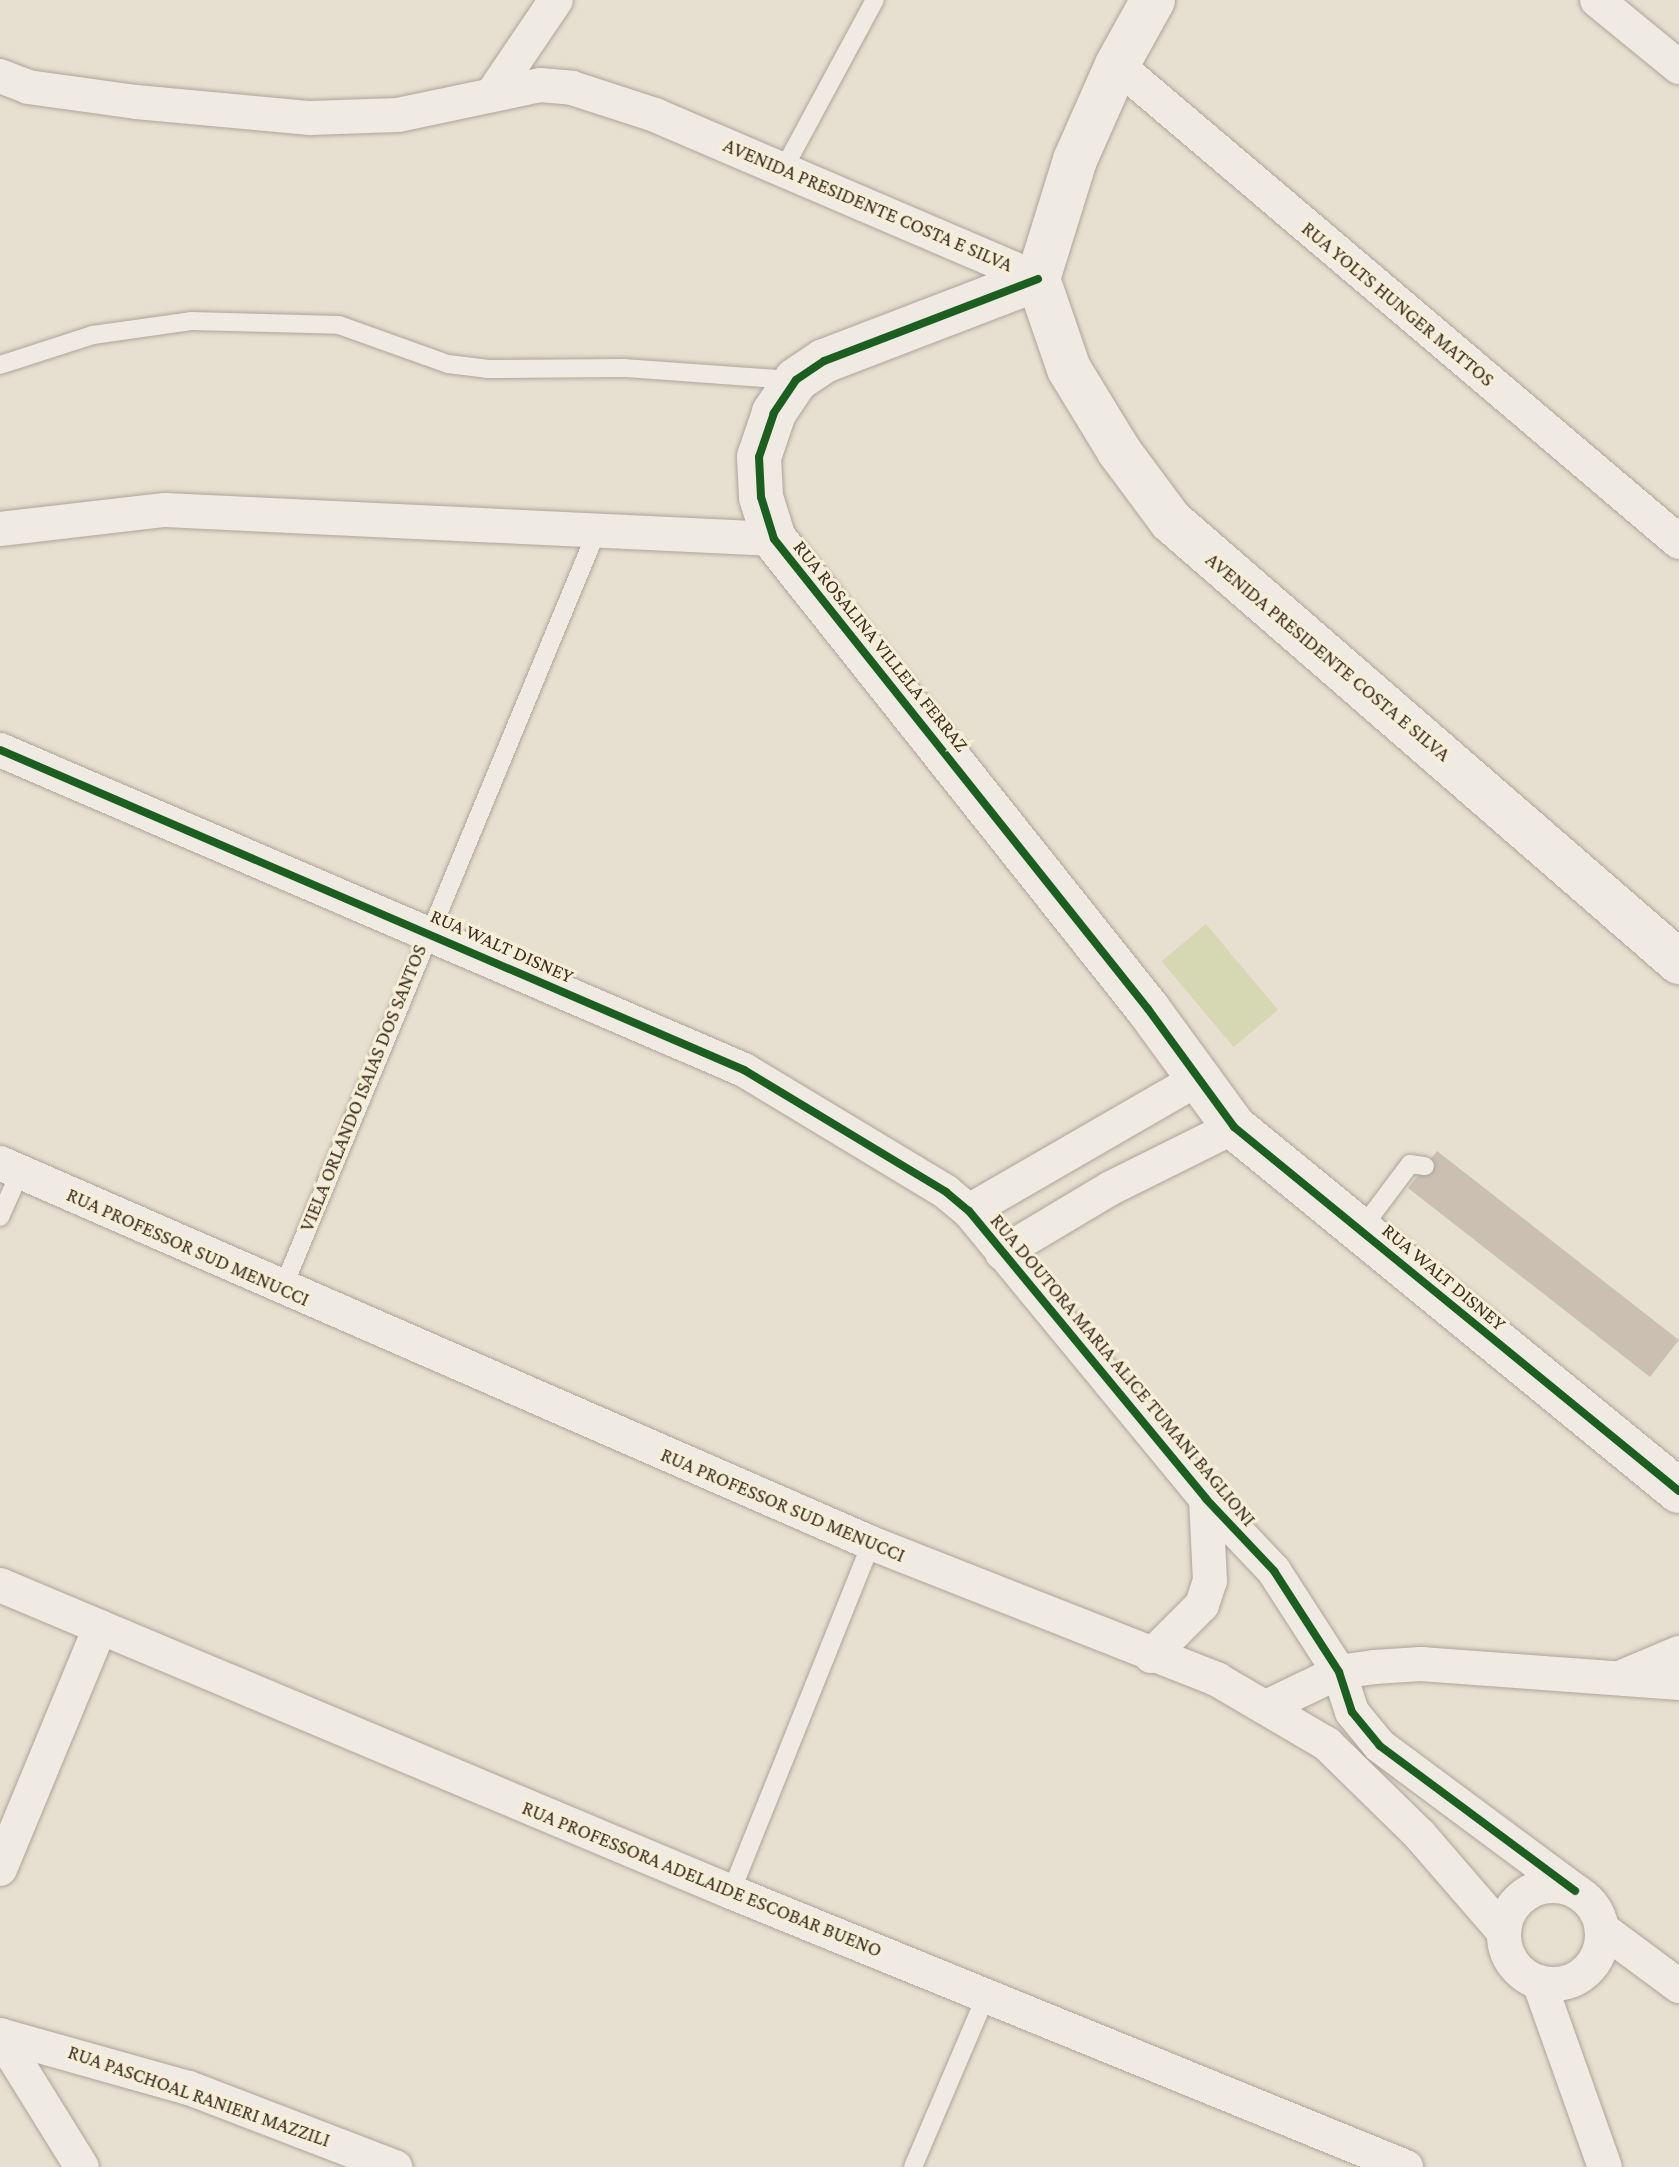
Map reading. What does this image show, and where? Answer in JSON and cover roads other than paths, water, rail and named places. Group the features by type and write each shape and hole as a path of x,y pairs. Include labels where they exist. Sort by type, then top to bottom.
{"street":[{"path":"493,93 556,0"},
{"path":"1038,279 1075,160 1117,65 1153,0"},
{"path":"1597,0 1679,67"},
{"name":"RUA YOLTS HUNGER MATTOS","path":"1117,65 1679,542"},
{"name":"AVENIDA PRESIDENTE COSTA E SILVA","path":"0,76 28,87 136,102 310,118 398,115 540,85 609,96 784,168 1038,279 1069,369 1119,451 1171,521 1679,962"},
{"name":"RUA ROSALINA VILLELA FERRAZ","path":"1038,279 824,361 796,380 774,413 759,457 761,497 774,539 1199,1078"},
{"name":"RUA ROSALINA VILLELA FERRAZ","path":"0,529 165,510 596,533 774,539"},
{"name":"RUA WALT DISNEY","path":"0,750 427,931 744,1070 854,1132 969,1211"},
{"path":"969,1211 1199,1078"},
{"name":"RUA WALT DISNEY","path":"1199,1078 1234,1127 1362,1228 1679,1491"},
{"path":"1002,1253 1111,1188 1234,1127"},
{"name":"RUA PROFESSOR SUD MENUCCI","path":"10,1167 282,1290 871,1543 1218,1680 1327,1744 1373,1787 1504,1932"},
{"name":"RUA DOUTORA MARIA ALICE TUMANI BAGLIONI","path":"969,1211 1206,1499 1274,1571 1339,1672 1352,1712 1380,1746 1575,1891"},
{"name":"RUA DOUTORA MARIA ALICE TUMANI BAGLIONI","path":"1151,1656 1202,1605 1210,1581 1206,1499"},
{"name":"RUA PROFESSORA ADELAIDE ESCOBAR BUENO","path":"0,1585 731,1892 1406,2167"},
{"path":"0,1869 100,1627"},
{"path":"1620,1678 1679,1653"},
{"path":"1266,1707 1339,1672 1421,1664 1679,1683"},
{"path":"1602,1929 1596,1960 1585,1972 1556,1984 1539,1982 1513,1964 1504,1932 1507,1916 1529,1892 1560,1886 1589,1900 1602,1929 1679,1986"},
{"path":"1539,1982 1605,2167"},
{"path":"0,2035 82,2167"},
{"name":"RUA PASCHOAL RANIERI MAZZILI","path":"0,2035 189,2088 395,2167"}],"lane":[{"path":"784,168 875,0"},
{"path":"0,365 93,335 191,321 339,325 448,364 487,369 625,368 796,380"},
{"name":"VIELA ORLANDO ISAIAS DOS SANTOS","path":"282,1290 427,931 596,533"},
{"path":"1362,1228 1410,1164 1425,1166"},
{"path":"0,1217 10,1167"},
{"path":"731,1892 871,1543"},
{"path":"913,2167 986,1996"}]}
